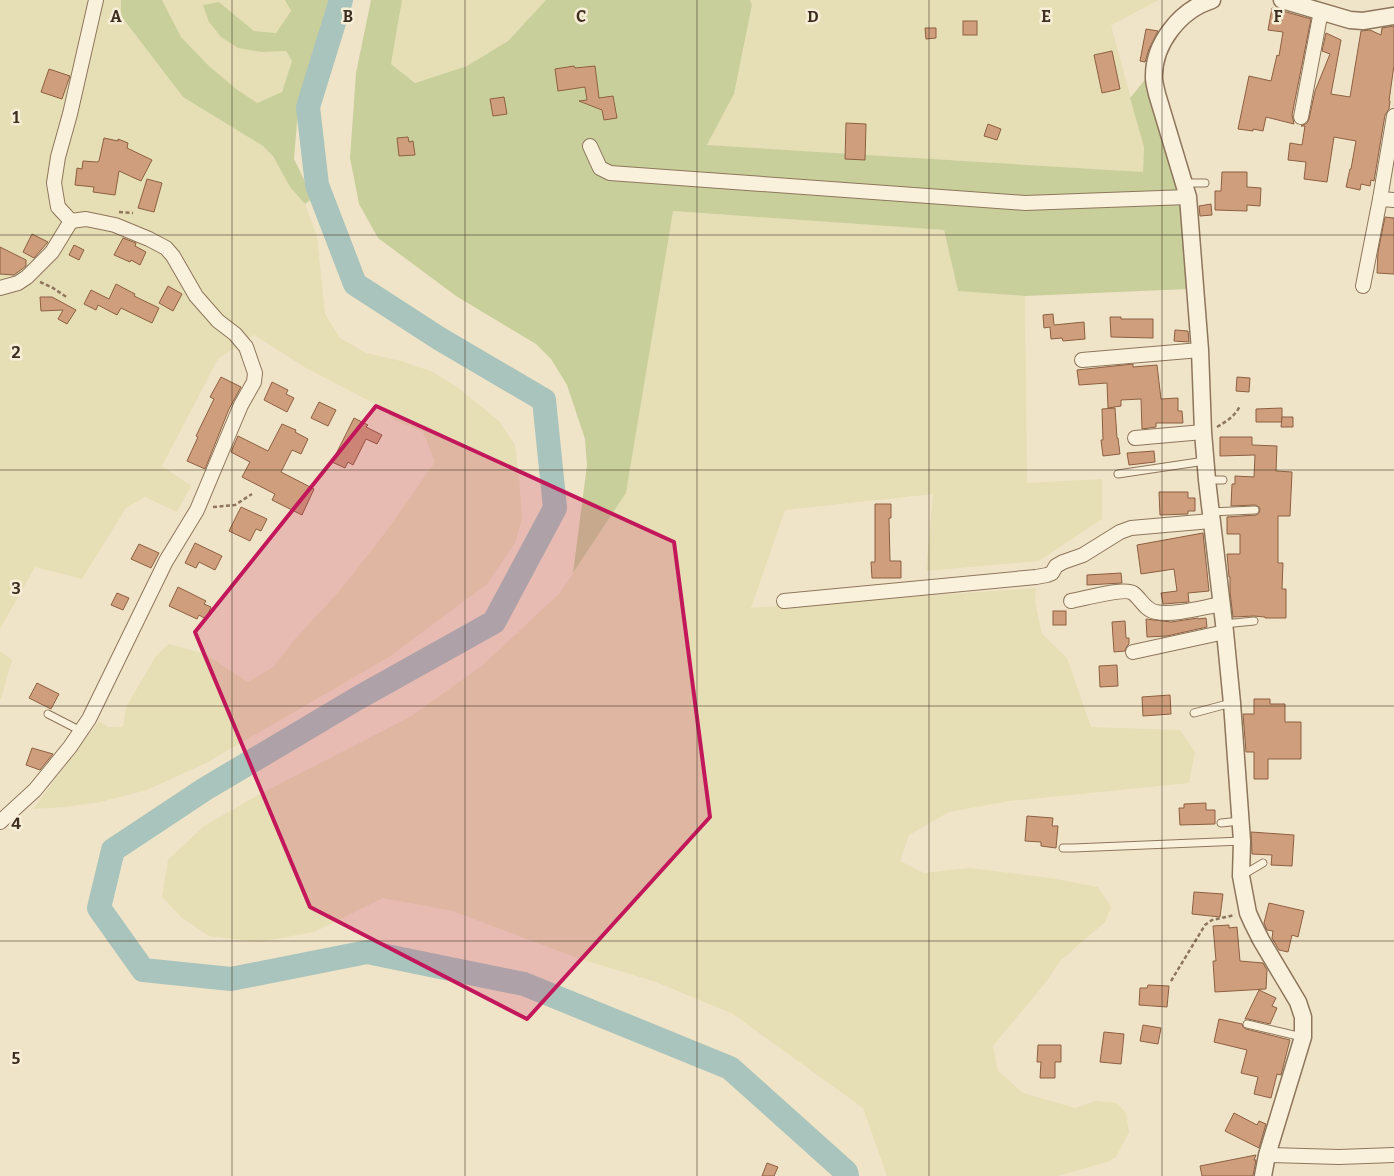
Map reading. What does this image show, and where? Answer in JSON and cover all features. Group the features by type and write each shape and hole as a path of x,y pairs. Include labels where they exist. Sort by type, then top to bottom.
{"street":[{"path":"71,221 58,207 54,183 58,157 70,114 96,0"},
{"path":"1212,0 1186,13 1176,23 1161,46 1154,78 1157,94 1186,190 1200,350 1205,461 1215,480 1210,516 1222,604 1232,703 1242,841 1241,876 1248,913 1261,940 1298,1002 1303,1017 1303,1037 1267,1155 1263,1176"},
{"path":"1283,0 1350,20 1394,16"},
{"path":"1301,117 1321,11"},
{"path":"1363,286 1387,199 1394,116"},
{"path":"590,146 600,168 610,173 1025,203 1186,190"},
{"path":"0,822 35,790 70,747 93,710 166,561 197,510 241,405 254,382 256,373 246,347 235,334 218,321 196,296 173,256 166,248 115,225 86,219 71,221"},
{"path":"0,288 18,283 26,277 52,252 71,221"},
{"path":"1082,360 1200,350"},
{"path":"1135,438 1203,437"},
{"path":"784,601 907,588 1036,578 1052,573 1056,566 1063,562 1083,555 1120,532 1131,528 1210,516"},
{"path":"1072,601 1128,590 1153,612 1165,614 1222,604"},
{"path":"1133,652 1224,628"},
{"path":"1267,1155 1339,1157 1394,1155"}],"lane":[{"path":"1186,190 1205,183"},
{"path":"1118,474 1205,461"},
{"path":"1210,516 1255,510"},
{"path":"1224,628 1254,621"},
{"path":"1194,713 1232,703"},
{"path":"48,714 81,731"},
{"path":"1221,823 1240,821"},
{"path":"1062,848 1242,841"},
{"path":"1241,876 1263,863"},
{"path":"1247,1024 1303,1037"}],"path":[{"path":"26,277 46,284 68,298"},
{"path":"1203,437 1231,418 1240,406"},
{"path":"197,510 235,505 252,494"},
{"path":"1171,981 1205,925 1212,920 1248,913"}],"highlighted area":[{"path":"376,406 674,542 710,817 527,1019 310,907 195,632"}],"shaded area":[{"path":"0,0 121,0 121,16 183,97 263,146 273,156 290,187 305,204 317,236 325,314 340,338 366,353 401,361 433,372 457,387 499,421 515,445 522,519 515,543 487,584 389,657 206,763 147,790 100,802 33,809 99,721 108,727 123,727 126,707 156,656 169,644 205,654 248,682 272,668 297,637 341,589 385,533 435,462 423,432 395,420 377,405 306,368 254,335 218,359 162,466 191,486 177,512 145,497 126,508 82,579 35,567 0,629"},
{"path":"162,0 285,0 291,11 276,33 254,31 219,2 203,6 262,52 286,51 292,61 282,92 257,103 235,88 209,66 181,37"},
{"path":"402,0 546,0 508,41 467,66 415,83 391,64"},
{"path":"750,0 1159,0 1111,25 1144,147 1143,172 707,145 734,94 752,5"},
{"path":"672,211 944,230 958,291 1025,296 1027,483 1102,479 1102,519 1039,561 926,571 933,494 785,510 751,608 1036,588 1035,602 1042,634 1067,658 1091,727 1180,730 1195,752 1189,783 1010,801 949,812 909,835 900,861 924,873 969,868 1050,878 1098,887 1111,907 1105,922 1060,961 1046,982 993,1046 998,1071 1023,1093 1075,1108 1096,1101 1117,1103 1126,1113 1129,1132 1116,1157 1110,1161 1058,1176 887,1176 863,1108 733,1014 656,982 577,958 453,911 383,898 314,932 259,942 209,936 182,918 162,897 168,860 204,826 258,795 410,717 483,665 560,593 626,493"},
{"path":"0,651 12,660 1,699 0,699"}],"green space":[{"path":"121,0 162,0 181,37 209,66 235,88 257,103 282,92 292,61 286,51 262,52 238,48 221,37 209,22 203,5 219,2 254,31 276,33 291,11 285,0 331,0 305,82 298,111 294,159 313,198 305,204 290,187 273,156 263,146 183,97 121,16"},
{"path":"371,0 402,0 391,64 415,83 467,66 508,41 546,0 750,0 752,5 734,94 707,145 1143,172 1144,147 1130,98 1153,70 1150,94 1154,113 1179,191 1184,221 1188,289 1025,296 958,291 944,230 673,211 626,493 573,573 587,465 585,439 567,385 551,359 536,344 456,296 378,238 359,204 350,158 356,73"}],"building":[{"path":"1272,8 1311,19 1292,115 1294,124 1266,117 1263,131 1238,129 1249,76 1271,81 1277,55 1279,56 1283,32 1268,30"},
{"path":"963,21 977,21 977,35 963,35"},
{"path":"1394,26 1394,65 1389,109 1385,115 1374,181 1371,180 1370,186 1361,184 1360,190 1346,187 1356,141 1334,137 1327,182 1304,179 1306,162 1288,160 1290,143 1302,145 1305,126 1301,126 1307,123 1309,119 1315,91 1330,54 1322,51 1326,33 1341,40 1331,94 1350,97 1361,31 1370,30 1381,35 1382,28"},
{"path":"925,28 936,28 936,38 926,39"},
{"path":"1146,29 1158,31 1145,62 1140,61"},
{"path":"1112,51 1120,89 1102,93 1094,55"},
{"path":"574,66 575,68 595,66 599,98 613,96 617,118 604,120 602,110 579,101 587,100 585,87 558,91 555,69"},
{"path":"49,69 70,76 62,99 41,92"},
{"path":"504,97 507,114 493,116 490,99"},
{"path":"846,123 866,124 865,160 845,159"},
{"path":"988,124 1001,129 997,140 984,136"},
{"path":"408,137 409,142 413,141 415,155 399,156 397,138"},
{"path":"104,138 118,141 118,139 128,143 127,148 152,160 141,181 119,171 115,195 93,192 94,187 75,185 77,168 82,169 83,161 99,161"},
{"path":"1222,172 1247,172 1247,187 1261,188 1260,206 1247,205 1247,211 1215,210 1215,191 1221,191"},
{"path":"147,179 162,183 154,212 138,208"},
{"path":"1211,204 1212,215 1200,216 1199,206"},
{"path":"1385,217 1394,218 1394,274 1377,273 1378,252"},
{"path":"32,234 48,242 34,258 23,252"},
{"path":"123,238 136,243 135,246 146,252 140,265 114,255"},
{"path":"74,245 84,250 79,260 69,255"},
{"path":"0,247 26,260 26,266 14,275 0,274"},
{"path":"116,284 135,294 134,296 159,308 152,323 121,308 117,315 98,305 96,310 84,304 91,290 109,299"},
{"path":"168,286 182,294 173,311 159,303"},
{"path":"40,297 52,297 76,310 67,324 58,319 63,310 41,311"},
{"path":"1053,314 1054,325 1084,322 1085,339 1063,341 1062,338 1051,339 1050,327 1044,328 1043,315"},
{"path":"1110,317 1153,319 1153,338 1111,337"},
{"path":"1175,330 1188,331 1189,342 1174,341"},
{"path":"1133,364 1133,367 1157,365 1161,399 1178,398 1178,411 1182,411 1183,423 1156,423 1156,427 1142,429 1141,399 1121,400 1121,406 1108,408 1107,383 1079,385 1077,370"},
{"path":"221,377 241,387 229,409 205,469 187,461 198,437 196,436 214,399 210,397"},
{"path":"1237,377 1250,378 1249,392 1236,391"},
{"path":"272,382 288,390 286,394 294,398 287,412 264,400"},
{"path":"319,402 336,410 328,426 311,418"},
{"path":"1115,408 1120,454 1103,456 1101,440 1103,440 1102,409"},
{"path":"1282,408 1282,422 1256,422 1256,409"},
{"path":"1282,417 1293,417 1293,427 1281,427"},
{"path":"354,418 382,435 377,444 366,439 353,465 348,462 345,468 332,462"},
{"path":"282,424 296,430 295,432 308,439 301,454 292,450 281,472 314,489 302,515 272,500 275,494 242,477 250,462 231,452 238,436 268,451"},
{"path":"1220,437 1252,437 1252,445 1277,446 1276,471 1292,472 1290,516 1278,516 1278,563 1283,563 1282,589 1286,589 1286,618 1233,617 1227,554 1240,554 1240,534 1227,534 1227,517 1256,515 1260,509 1255,505 1231,506 1232,484 1235,484 1235,476 1254,477 1255,455 1220,456"},
{"path":"1154,451 1155,462 1129,465 1127,453"},
{"path":"1159,492 1188,492 1188,498 1195,498 1195,511 1188,511 1188,514 1160,515"},
{"path":"875,504 891,504 891,518 889,518 890,561 901,561 901,578 872,578 871,562 875,562"},
{"path":"241,507 267,519 261,531 256,529 250,541 229,531"},
{"path":"1203,533 1209,591 1188,593 1189,602 1163,604 1161,593 1177,591 1174,569 1141,574 1137,545"},
{"path":"195,543 222,556 215,570 199,562 196,568 185,563"},
{"path":"139,544 159,553 151,568 131,559"},
{"path":"1121,573 1122,583 1087,585 1087,575"},
{"path":"178,587 206,601 204,604 211,607 206,619 199,615 197,619 169,606"},
{"path":"117,593 129,598 123,610 111,605"},
{"path":"1053,611 1066,611 1066,625 1053,625"},
{"path":"1206,618 1207,627 1167,636 1147,637 1146,619 1171,622"},
{"path":"1125,621 1126,638 1129,638 1129,644 1125,651 1114,652 1112,622"},
{"path":"1117,665 1118,686 1100,687 1099,666"},
{"path":"37,683 59,694 51,709 29,698"},
{"path":"1170,695 1171,714 1143,716 1142,697"},
{"path":"1254,699 1270,699 1270,704 1285,704 1285,722 1301,722 1301,759 1268,759 1268,779 1254,779 1254,752 1246,752 1243,714 1254,714"},
{"path":"32,748 53,754 40,770 26,765"},
{"path":"1206,803 1206,810 1215,810 1215,824 1180,825 1179,808 1184,808 1184,804"},
{"path":"1027,816 1053,818 1052,826 1058,826 1056,848 1041,846 1041,842 1025,841"},
{"path":"1251,832 1294,835 1292,866 1271,865 1272,855 1252,854"},
{"path":"1194,892 1223,894 1220,917 1192,914"},
{"path":"1269,903 1304,911 1298,937 1292,935 1288,952 1279,950 1272,938 1273,931 1267,930 1264,923"},
{"path":"1229,925 1229,928 1237,927 1240,961 1263,963 1267,970 1266,989 1215,992 1213,961 1216,961 1213,926"},
{"path":"1148,985 1169,986 1167,1007 1139,1005 1140,988 1147,988"},
{"path":"1259,990 1276,998 1272,1006 1277,1008 1270,1024 1245,1019"},
{"path":"1219,1019 1242,1024 1246,1029 1290,1040 1281,1075 1277,1074 1271,1098 1254,1094 1258,1077 1241,1073 1247,1050 1214,1042"},
{"path":"1143,1025 1161,1028 1158,1044 1140,1041"},
{"path":"1104,1032 1124,1034 1121,1064 1100,1062"},
{"path":"1038,1045 1061,1045 1061,1062 1055,1062 1055,1078 1040,1078 1041,1062 1037,1062"},
{"path":"1234,1113 1257,1125 1259,1121 1266,1124 1259,1148 1225,1131"},
{"path":"1256,1155 1253,1176 1202,1176 1200,1166"},
{"path":"767,1163 778,1167 774,1176 762,1176"}],"waterway":[{"path":"341,0 308,107 317,185 355,284 440,339 544,400 555,508 494,622 358,698 205,789 113,850 99,908 143,970 231,979 367,952 524,984 730,1068 846,1172 847,1176"}]}
